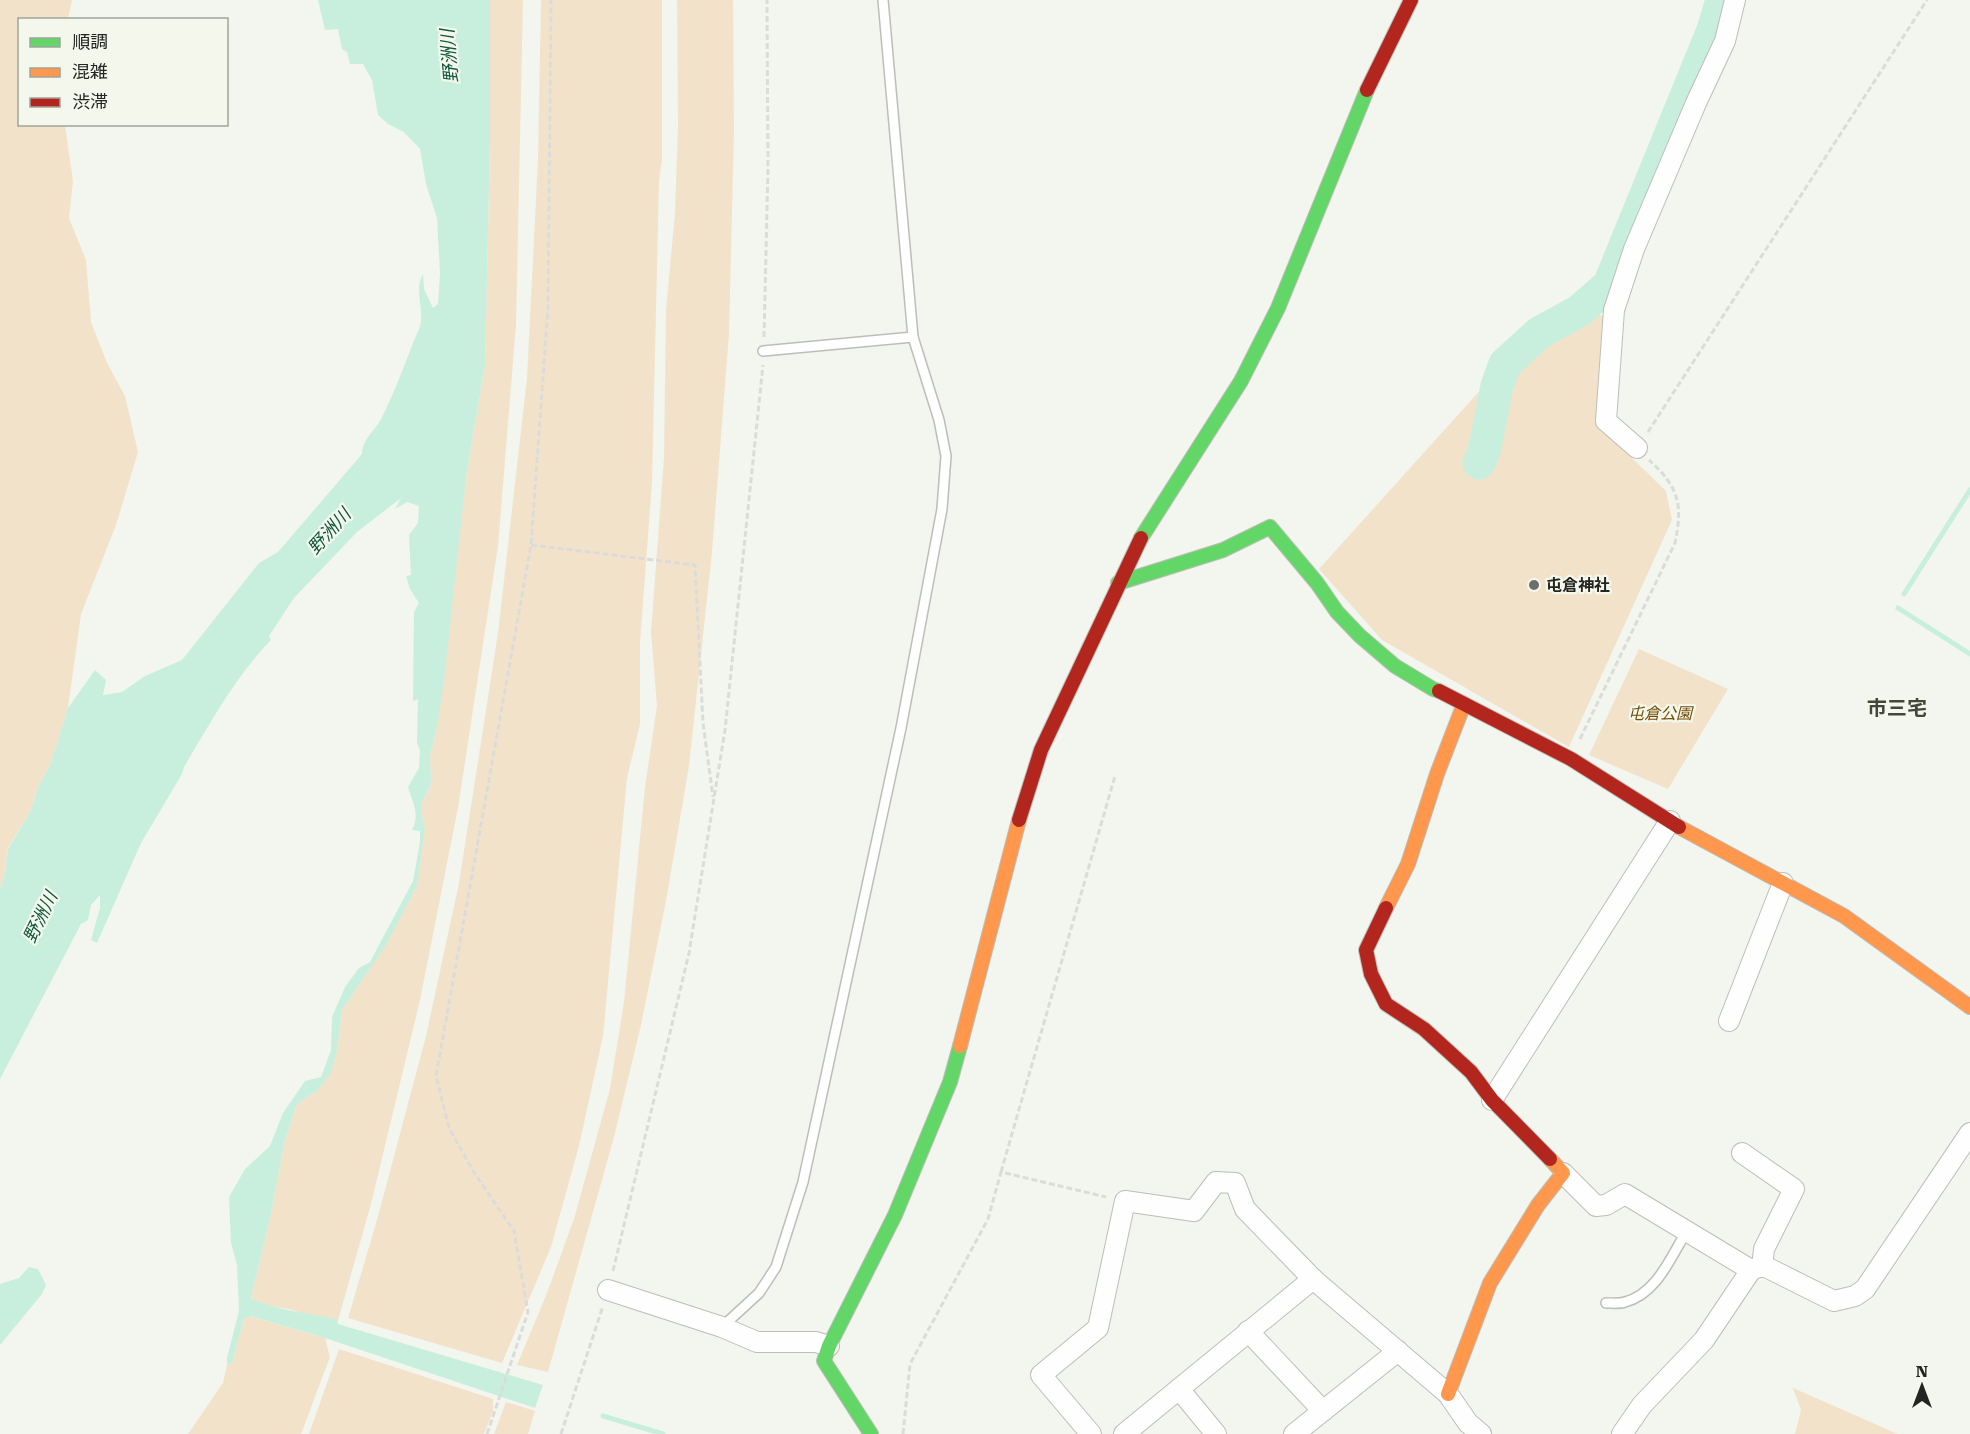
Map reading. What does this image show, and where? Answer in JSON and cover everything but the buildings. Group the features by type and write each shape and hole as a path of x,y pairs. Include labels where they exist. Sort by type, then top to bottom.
{"street":[{"path":"871,1434 824,1361 829,1346 895,1215 950,1082 1017,827 1041,750 1140,540 1178,484 1241,381 1278,308 1367,89 1411,0"},
{"path":"1637,448 1606,421 1614,309 1634,249 1725,41 1735,0"},
{"path":"1118,583 1223,550 1270,527 1317,583 1337,612 1360,636 1395,666 1433,689 1445,692 1571,759 1719,850 1844,916 1970,1007"},
{"path":"1464,704 1437,774 1408,864 1366,950 1371,974 1386,1004 1424,1029 1471,1072 1492,1100 1596,1206 1606,1206 1625,1194 1757,1269 1834,1301 1855,1296 1865,1289 1970,1133"},
{"path":"1492,1100 1670,820"},
{"path":"1729,1021 1783,883"},
{"path":"1622,1434 1642,1405 1704,1340 1757,1269 1764,1249 1794,1189 1742,1153"},
{"path":"1448,1394 1490,1283 1538,1206 1563,1173"},
{"path":"1091,1434 1041,1375 1098,1328 1125,1201 1194,1211 1216,1182 1235,1183 1245,1209 1313,1279 1448,1394 1476,1432"},
{"path":"1124,1434 1313,1279"},
{"path":"608,1290 722,1327 757,1342 816,1342 829,1346"},
{"path":"1248,1331 1323,1412"},
{"path":"1294,1434 1398,1352"},
{"path":"1179,1389 1216,1434"}],"lane":[{"path":"722,1327 759,1293 776,1267 803,1182 903,716 942,509 946,456 939,420 913,337 883,0"},
{"path":"764,351 913,337"},
{"path":"1606,1303 1624,1303 1638,1297 1653,1286 1687,1231"}],"path":[{"path":"487,1434 528,1312 514,1231 475,1174 449,1128 436,1076 531,545 548,307 551,0"},
{"path":"561,1434 608,1290 689,953 725,730 764,351 768,168 767,0"},
{"path":"1571,759 1675,543 1680,519 1673,488 1665,474 1637,448 1927,0"},
{"path":"531,545 695,565 703,723 713,802"},
{"path":"903,1434 910,1364 988,1218 1115,776"},
{"path":"1000,1172 1125,1201"}],"green space":[{"path":"0,0 72,0 68,18 18,18 18,126 65,126 73,181 69,218 86,260 91,322 107,363 125,396 138,452 116,525 81,614 68,708 51,763 38,787 31,810 8,848 4,878 0,889"},
{"path":"490,0 523,0 516,325 498,546 458,808 420,1000 371,1204 337,1324 289,1309 269,1306 251,1298 271,1214 284,1144 297,1104 317,1091 337,1051 342,1010 385,945 417,886 423,823 421,804 431,784 430,756 437,727 466,478 485,365 490,142"},
{"path":"541,0 662,0 662,159 659,181 652,482 640,643 640,724 627,778 603,1036 579,1146 551,1247 502,1363 348,1318 377,1220 426,1036 459,883 498,633 527,378 538,159"},
{"path":"677,0 733,0 734,131 729,334 712,552 689,766 666,901 641,1025 614,1137 548,1372 517,1365 574,1219 610,1089 624,1002 645,787 657,706 651,632 664,458 666,310 675,213 678,124"},
{"path":"1557,305 1612,318 1599,426 1666,491 1672,520 1569,747 1382,640 1319,569"},
{"name":"屯倉公園","path":"1639,649 1728,689 1668,789 1589,755"},
{"path":"249,1316 325,1338 330,1357 301,1434 188,1434 223,1383 227,1365 232,1363 244,1319"},
{"path":"339,1349 493,1399 493,1411 484,1434 309,1434"},
{"path":"1793,1388 1898,1434 1795,1434 1801,1410"},
{"path":"506,1402 535,1411 528,1434 494,1434"}],"water":[{"name":"野洲川","path":"318,0 490,0 490,142 485,365 466,478 444,681 430,756 431,784 421,804 425,828 417,886 386,945 342,1010 337,1051 330,1075 317,1091 297,1104 284,1144 271,1214 251,1298 281,1308 336,1319 338,1324 543,1385 535,1408 325,1338 250,1316 244,1319 232,1363 227,1365 239,1311 237,1265 231,1243 229,1197 245,1169 270,1146 283,1113 305,1081 321,1077 331,1050 332,1017 345,987 359,968 370,962 413,881 420,831 412,830 416,814 408,787 419,768 418,699 413,701 414,612 419,603 410,589 406,576 411,575 409,535 418,523 419,506 407,502 395,509 401,498 357,532 294,598 269,636 271,640 246,669 213,717 184,767 141,843 97,943 91,940 100,908 100,895 91,905 88,920 81,924 0,1079 0,889 8,849 31,810 38,787 51,763 68,708 95,670 106,680 103,695 122,692 145,676 182,660 259,563 278,552 362,454 367,439 386,408 419,329 421,316 419,287 423,274 424,289 433,308 438,304 440,273 437,218 426,184 420,149 404,132 388,124 378,115 372,80 363,64 350,64 347,52 342,49 338,29 325,30"},
{"path":"29,1267 38,1269 46,1285 42,1294 0,1345 0,1284 19,1278"}],"waterway":[{"path":"1479,463 1485,448 1497,386 1505,364 1539,333 1579,311 1609,285 1713,30 1722,0"},
{"path":"1904,594 1970,490"},
{"path":"1898,608 1970,654"},
{"path":"603,1416 663,1434"}],"traffic: fast":[{"path":"1141,538 1241,381 1278,308 1367,90"},
{"path":"1118,583 1223,550 1270,527 1317,583 1337,612 1360,636 1395,666 1439,691"},
{"path":"871,1434 824,1361 829,1346 895,1215 950,1082 960,1046"}],"traffic: slow":[{"path":"1386,908 1408,864 1437,774 1464,704"},
{"path":"960,1046 1019,820"},
{"path":"1679,827 1844,916 1970,1007"},
{"path":"1448,1394 1490,1283 1538,1205 1563,1173 1550,1159"}],"traffic: jam":[{"path":"1367,90 1411,0"},
{"path":"1019,820 1041,750 1141,538"},
{"path":"1439,691 1571,759 1679,827"},
{"path":"1386,908 1366,950 1371,974 1386,1004 1424,1029 1471,1072 1492,1100 1550,1159"}],"place":[{"name":"屯倉神社","path":"1534,585"}],"district":[{"name":"市三宅","path":"1897,708"}]}
